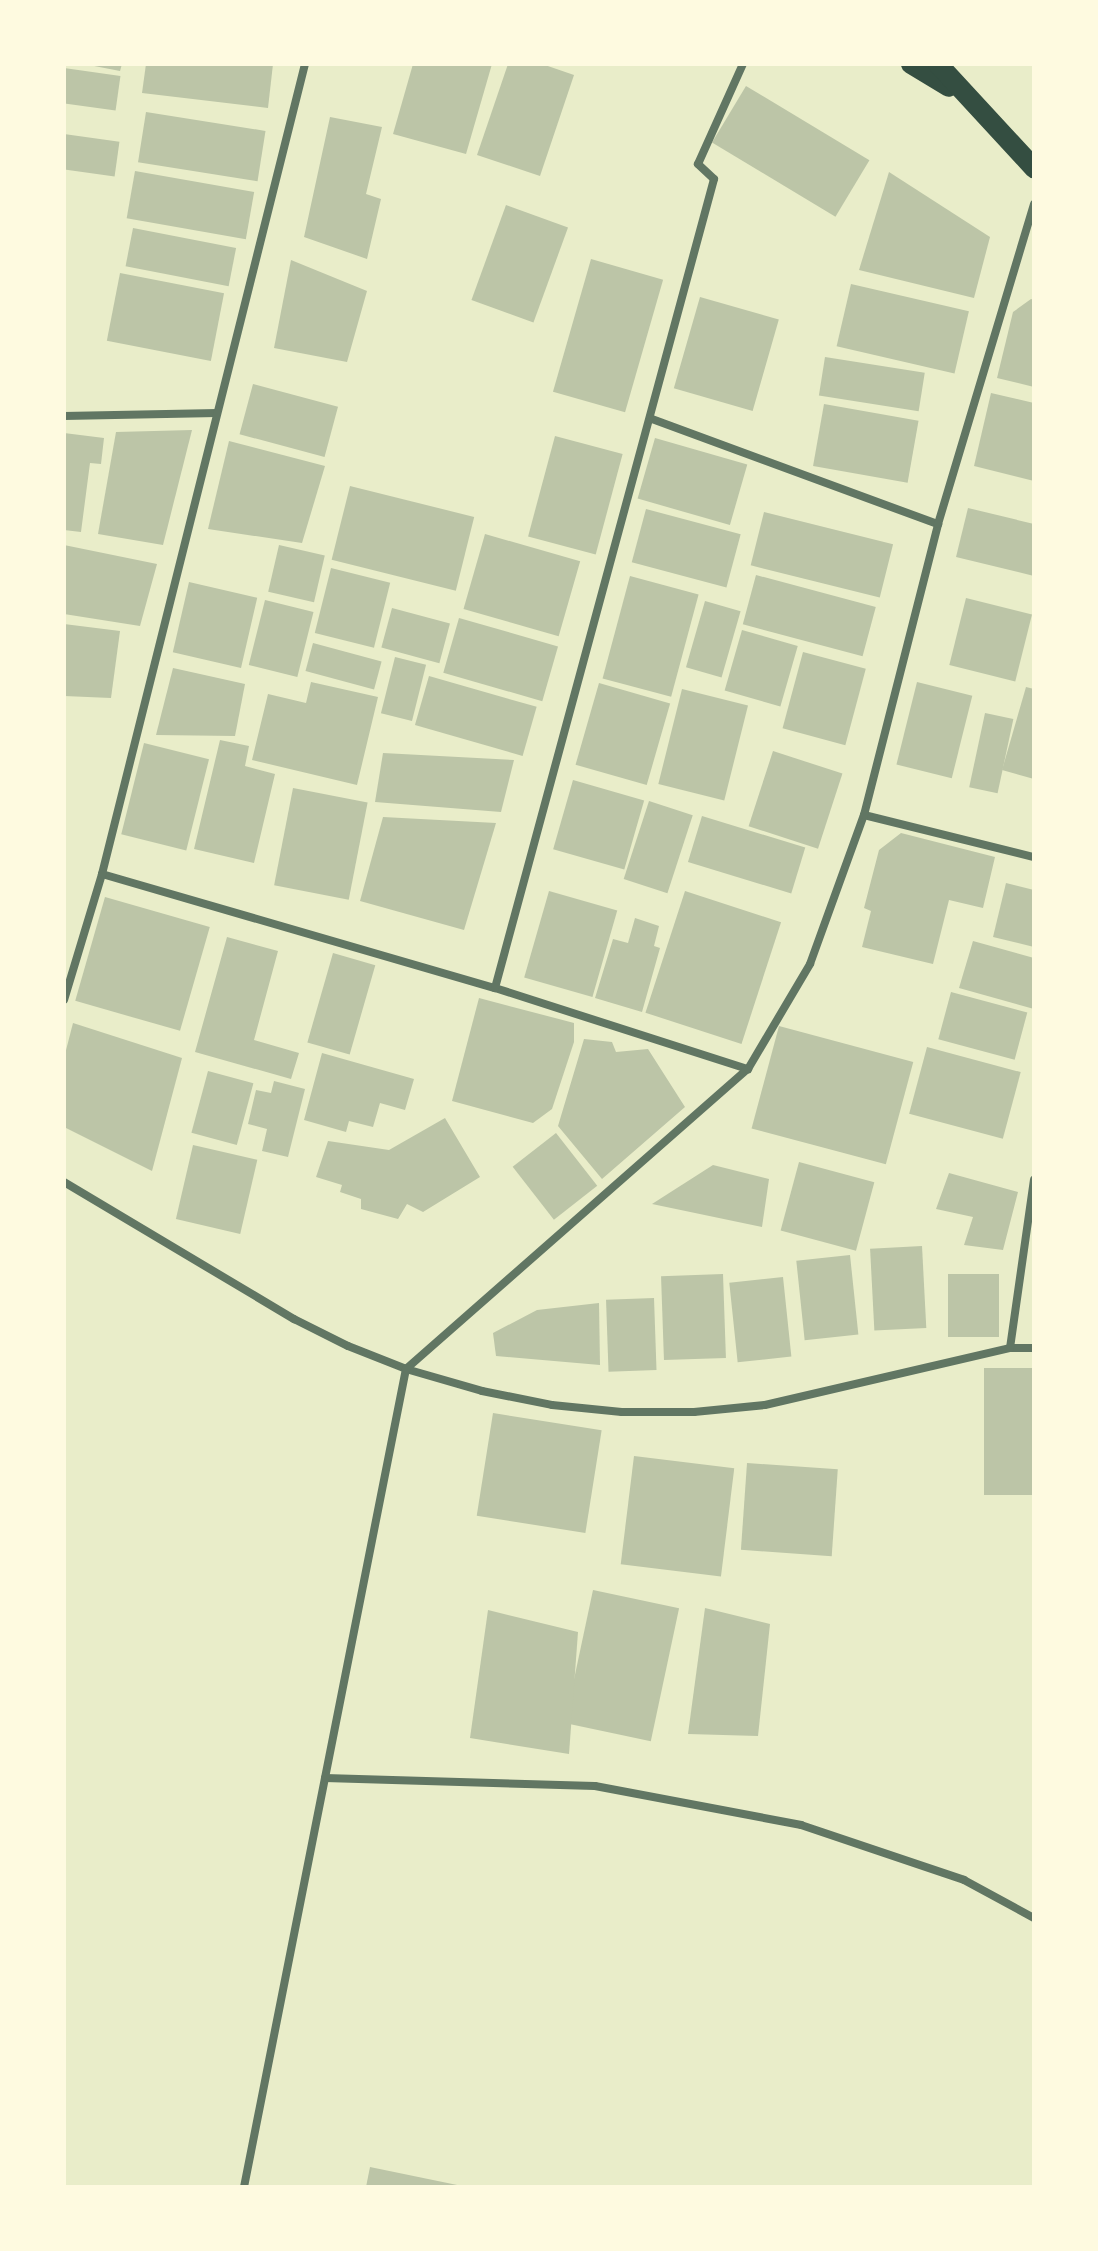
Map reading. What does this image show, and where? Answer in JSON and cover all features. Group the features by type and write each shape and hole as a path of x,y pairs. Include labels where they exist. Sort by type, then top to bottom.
{"main road":[{"path":"911,64 972,101"},
{"path":"938,64 1034,168"}],"street":[{"path":"64,1000 102,874 305,64"},
{"path":"495,988 652,419 714,179 698,164 743,64"},
{"path":"244,2187 406,1369 748,1069 810,964 864,815 938,524 1034,204"},
{"path":"64,416 217,413"},
{"path":"652,419 938,524"},
{"path":"864,815 1034,857"},
{"path":"102,874 495,988 748,1069"},
{"path":"1010,1348 1034,1180"},
{"path":"64,1182 294,1319 406,1369 482,1391 552,1405 622,1412 694,1412 765,1405 1010,1348 1034,1348"},
{"path":"325,1778 595,1786 801,1825 964,1880 1034,1918"}],"building":[{"path":"84,64 122,64 120,71"},
{"path":"146,64 273,64 268,108 142,93"},
{"path":"413,64 492,64 466,154 393,134"},
{"path":"508,64 542,64 574,75 540,176 477,155"},
{"path":"64,68 120,76 116,111 64,103"},
{"path":"746,86 869,160 835,217 712,143"},
{"path":"146,112 266,131 258,181 138,162"},
{"path":"330,117 382,127 366,194 381,199 367,259 304,237"},
{"path":"64,134 119,142 115,176 64,169"},
{"path":"135,171 254,192 246,239 127,218"},
{"path":"889,172 990,237 974,298 859,270"},
{"path":"506,205 568,228 533,322 471,300"},
{"path":"133,228 236,248 229,286 126,266"},
{"path":"591,259 663,280 625,412 553,392"},
{"path":"291,260 367,291 347,362 274,348"},
{"path":"120,273 224,293 211,361 107,341"},
{"path":"851,284 969,311 955,374 837,346"},
{"path":"700,297 779,320 753,411 674,388"},
{"path":"1034,300 1034,387 997,378 1013,312"},
{"path":"825,357 925,373 919,411 819,396"},
{"path":"253,384 338,407 325,457 240,434"},
{"path":"991,393 1034,403 1034,481 974,466"},
{"path":"824,404 919,421 908,483 813,466"},
{"path":"192,430 163,545 98,534 116,432"},
{"path":"64,433 104,438 101,464 90,463 81,532 64,530"},
{"path":"555,436 623,454 596,555 528,536"},
{"path":"655,438 747,464 730,525 638,499"},
{"path":"229,441 325,466 302,543 208,529"},
{"path":"350,486 474,517 456,591 332,560"},
{"path":"968,508 1034,524 1034,576 956,557"},
{"path":"646,509 741,534 726,587 632,562"},
{"path":"764,512 893,544 880,598 751,565"},
{"path":"485,534 580,561 559,636 464,609"},
{"path":"64,545 157,564 140,626 64,614"},
{"path":"279,545 325,556 314,602 268,592"},
{"path":"331,568 390,583 374,648 315,633"},
{"path":"756,575 876,607 863,656 743,624"},
{"path":"630,576 699,594 671,697 603,678"},
{"path":"189,582 257,598 241,668 173,652"},
{"path":"966,598 1032,614 1015,681 949,665"},
{"path":"265,600 314,612 297,677 249,665"},
{"path":"705,601 741,611 722,678 686,667"},
{"path":"392,608 450,624 439,663 381,648"},
{"path":"459,618 558,646 542,701 443,673"},
{"path":"64,624 120,631 111,698 64,696"},
{"path":"742,630 798,646 780,707 725,691"},
{"path":"313,643 382,661 374,689 305,671"},
{"path":"803,652 866,669 845,745 783,728"},
{"path":"395,657 426,665 412,721 381,713"},
{"path":"173,668 245,684 235,736 156,735"},
{"path":"429,676 537,707 523,756 415,725"},
{"path":"311,682 378,697 357,785 252,760 268,694 306,703"},
{"path":"917,682 972,696 952,778 896,764"},
{"path":"599,683 670,703 647,785 576,765"},
{"path":"1026,687 1034,689 1034,779 1002,770"},
{"path":"682,689 748,705 724,801 658,784"},
{"path":"985,713 1013,719 998,793 969,787"},
{"path":"220,740 249,746 245,766 275,774 254,863 194,849"},
{"path":"144,743 209,759 186,850 121,834"},
{"path":"773,751 842,774 818,849 749,826"},
{"path":"383,753 514,760 501,812 375,802"},
{"path":"573,780 644,800 624,870 553,849"},
{"path":"293,788 368,803 349,900 274,885"},
{"path":"649,801 693,815 667,893 624,879"},
{"path":"702,816 805,848 791,893 688,862"},
{"path":"383,817 496,823 464,930 360,901"},
{"path":"901,833 995,857 983,908 949,900 933,964 862,947 871,911 864,908 879,850"},
{"path":"1006,883 1034,890 1034,947 993,937"},
{"path":"549,891 617,911 592,997 524,978"},
{"path":"685,891 781,922 742,1044 645,1013"},
{"path":"105,897 210,927 180,1031 75,1001"},
{"path":"635,918 659,926 654,946 660,948 642,1012 595,998 613,939 628,943"},
{"path":"227,937 278,951 254,1040 299,1053 291,1079 195,1052"},
{"path":"973,941 1034,958 1034,1009 959,988"},
{"path":"333,953 375,965 350,1055 307,1042"},
{"path":"951,992 1027,1012 1015,1060 938,1039"},
{"path":"479,998 574,1023 574,1042 552,1109 533,1123 452,1101"},
{"path":"73,1023 182,1058 152,1171 64,1127 64,1058"},
{"path":"779,1026 913,1062 886,1164 752,1128"},
{"path":"584,1039 612,1042 616,1052 648,1049 685,1107 602,1179 558,1126"},
{"path":"927,1047 1021,1072 1003,1139 909,1114"},
{"path":"322,1053 414,1079 405,1110 380,1103 373,1127 349,1121 346,1132 304,1120"},
{"path":"208,1071 253,1083 237,1145 191,1133"},
{"path":"274,1081 305,1089 288,1157 262,1151 267,1129 248,1124 256,1090 271,1093"},
{"path":"445,1118 480,1177 423,1212 407,1204 398,1219 361,1209 361,1199 340,1192 342,1185 316,1177 328,1141 389,1150"},
{"path":"556,1133 597,1186 554,1220 513,1167"},
{"path":"193,1145 257,1160 240,1234 176,1219"},
{"path":"799,1162 874,1182 856,1251 781,1231"},
{"path":"713,1165 769,1179 762,1227 652,1204"},
{"path":"949,1173 1018,1192 1003,1250 964,1245 973,1217 936,1209"},
{"path":"922,1246 926,1328 874,1331 870,1249"},
{"path":"850,1255 858,1335 805,1340 796,1261"},
{"path":"723,1274 726,1358 664,1360 661,1276"},
{"path":"948,1274 999,1274 999,1337 948,1337"},
{"path":"783,1277 791,1357 738,1362 729,1283"},
{"path":"654,1298 657,1370 609,1372 606,1300"},
{"path":"599,1303 600,1365 496,1356 493,1333 537,1310"},
{"path":"984,1368 1034,1368 1034,1495 984,1495"},
{"path":"493,1413 602,1430 585,1533 477,1516"},
{"path":"634,1456 734,1468 721,1576 621,1564"},
{"path":"747,1463 838,1469 832,1556 741,1550"},
{"path":"593,1590 679,1608 651,1741 565,1723"},
{"path":"705,1608 770,1624 758,1736 688,1734"},
{"path":"488,1610 578,1632 569,1754 470,1738"},
{"path":"370,2167 462,2186 462,2187 366,2187"}]}
